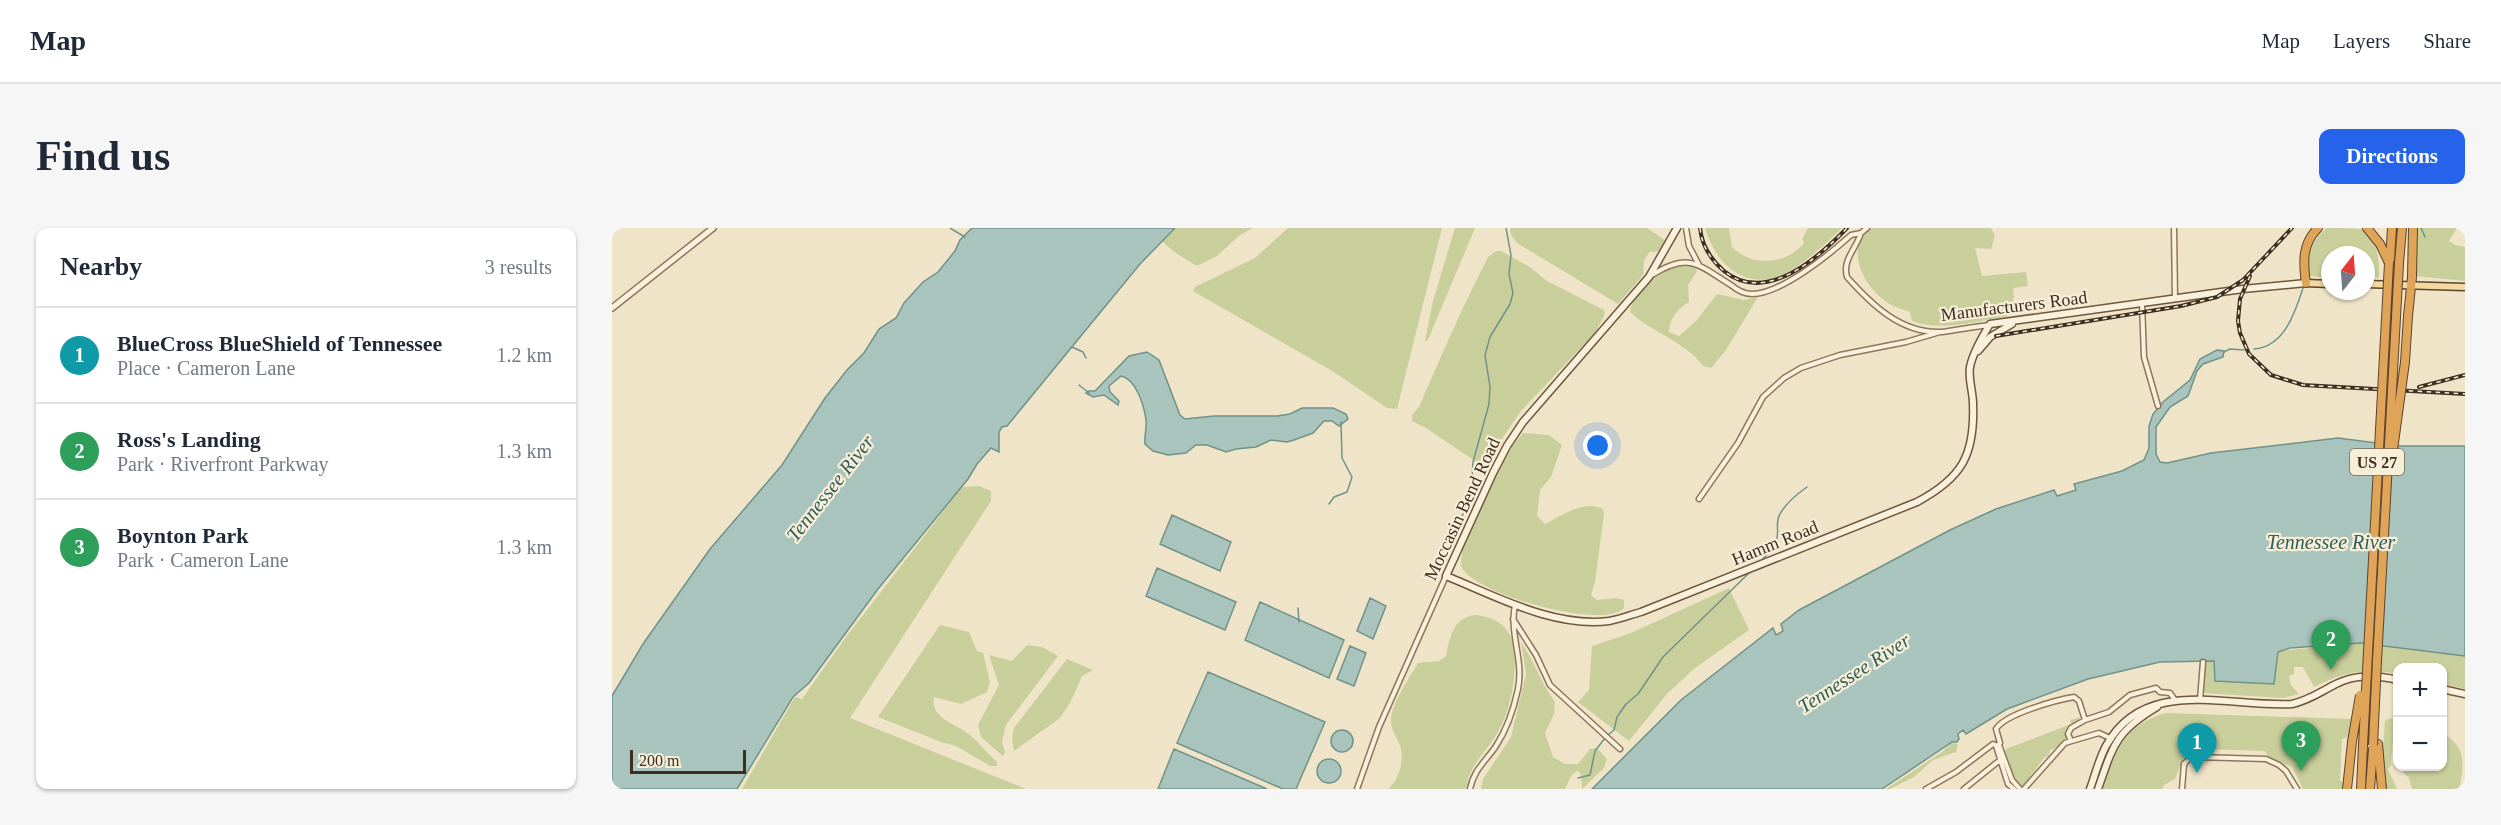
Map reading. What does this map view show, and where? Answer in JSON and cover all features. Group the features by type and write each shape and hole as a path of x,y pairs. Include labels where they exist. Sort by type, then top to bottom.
{"highway":[{"path":"2304,283 2300,251 2310,228"},
{"path":"2304,283 2306,246 2318,228"},
{"path":"2367,228 2380,244 2389,263"},
{"name":"US 27","path":"2361,789 2366,661 2392,228"},
{"name":"US 27","path":"2375,744 2386,499 2402,228"},
{"path":"2386,499 2404,373 2413,228"},
{"path":"2347,789 2352,742 2366,661"},
{"path":"2370,789 2375,744"},
{"path":"2375,744 2382,789"}],"main road":[{"name":"Moccasin Bend Road","path":"1446,576 1507,446 1523,422 1649,277 1677,228"},
{"name":"Manufacturers Road","path":"1990,324 2243,289 2304,283 2321,284"},
{"path":"2375,284 2465,287"},
{"path":"1974,356 1990,337 2016,321"},
{"name":"Hamm Road","path":"1446,576 1536,612 1570,620 1609,621 1641,612 1917,502 1942,489 1961,466 1968,453 1972,432 1973,403 1969,375 1974,356 1990,324"},
{"path":"2090,789 2102,755 2113,740 2159,706 2177,700 2292,704 2309,701 2334,685 2354,677 2393,679"},
{"path":"2447,690 2465,694"},
{"path":"2098,789 2113,740"}],"street":[{"path":"612,308 713,228"},
{"path":"1686,228 1689,246 1700,265"},
{"path":"1649,277 1673,262 1679,261 1700,265 1740,291 1756,294 1790,280 1851,235 1861,233 1867,228"},
{"path":"2174,228 2175,300"},
{"name":"Manufacturers Road","path":"1861,233 1846,263 1847,277 1877,309 1910,326 1940,332 1990,324"},
{"path":"2142,304 2144,357 2158,406"},
{"path":"1699,499 1738,443 1763,397 1784,378 1801,368 1840,355 1905,342 1940,332"},
{"name":"Moccasin Bend Road","path":"1357,789 1379,727 1446,576"},
{"path":"1470,789 1477,768 1495,747 1503,733 1518,689 1520,666 1513,618 1515,603"},
{"path":"1513,618 1536,655 1550,685 1620,749"},
{"path":"2200,700 2203,662"},
{"path":"2071,741 2069,730 2085,720 2109,712 2130,696 2152,689 2170,693 2177,700"},
{"path":"2014,789 2008,784 2000,759 1995,730 1998,725 2051,702 2076,698 2085,720"},
{"path":"1998,744 2012,780 2022,789 2061,747 2071,741 2099,733 2113,740"},
{"path":"1927,789 1968,763 1988,747 1998,744"},
{"path":"2182,789 2182,769 2190,758 2224,757 2274,762 2286,771 2297,789"},
{"path":"1964,789 2000,759"}],"green space":[{"path":"1175,228 1253,228 1240,235 1217,256 1197,266 1174,252 1162,241"},
{"path":"1288,228 1442,228 1397,409 1387,408 1334,372 1193,291 1195,287 1255,258"},
{"path":"1455,228 1475,228 1428,340 1425,341 1433,301"},
{"path":"1510,228 1647,228 1666,241 1660,251 1649,252 1644,261 1643,275 1618,304 1517,243 1511,235"},
{"path":"1705,228 1729,228 1732,247 1749,258 1769,261 1788,256 1797,250 1804,243 1802,239 1808,228 1842,228 1792,270 1763,280 1750,279 1727,266 1711,243"},
{"path":"1871,228 1991,228 1995,236 1991,249 1975,248 1982,276 2026,272 2028,286 2013,288 2014,297 2008,316 1948,326 1912,321 1910,312 1890,304 1879,296 1865,278 1860,267 1858,246"},
{"path":"2327,228 2361,229 2367,233 2375,246 2321,246 2321,277 2310,276 2307,269 2310,268 2307,267 2311,250 2318,236"},
{"path":"2417,228 2421,228 2424,238 2422,228 2457,228 2449,241 2465,247 2465,281 2415,276"},
{"path":"2375,246 2379,265 2379,278 2375,277"},
{"path":"1496,251 1501,251 1530,267 1547,281 1604,310 1605,314 1595,333 1521,411 1484,465 1481,465 1412,421 1412,415 1419,407 1488,257"},
{"path":"1679,264 1695,268 1697,271 1688,285 1689,302 1675,314 1669,332 1679,336 1696,321 1717,294 1744,300 1758,297 1726,350 1711,368 1703,366 1696,357 1678,343 1648,326 1630,312 1632,304 1642,289"},
{"path":"1523,433 1549,435 1562,445 1551,477 1540,490 1537,516 1545,524 1581,507 1596,506 1603,509 1595,582 1591,595 1597,600 1616,598 1624,600 1624,608 1611,614 1591,615 1539,606 1489,588 1471,578 1462,568 1461,557 1473,521 1505,458"},
{"path":"979,486 991,491 991,501 850,718 1026,789 742,789 795,697 802,699 846,637 962,487"},
{"path":"1729,588 1749,630 1695,668 1667,694 1629,741 1578,702 1589,690 1592,646 1631,633"},
{"path":"1476,615 1499,622 1511,637 1514,649 1512,693 1504,720 1495,738 1471,772 1466,789 1388,789 1398,775 1401,763 1400,746 1391,723 1392,712 1398,697 1418,663 1439,661 1446,656 1451,635 1457,624"},
{"path":"940,625 969,632 977,651 983,653 990,682 987,692 961,704 934,697 936,711 970,735 997,762 997,766 990,766 956,746 878,717"},
{"path":"1521,642 1555,702 1554,714 1545,733 1553,757 1565,764 1578,764 1590,749 1597,748 1607,759 1604,768 1582,789 1581,774 1577,771 1571,776 1565,789 1481,789 1483,779 1511,737 1526,674"},
{"path":"2360,643 2465,656 2465,689 2447,685 2447,663 2393,663 2393,673 2355,672 2314,687 2303,667 2294,667 2294,674 2289,676 2291,685 2299,694 2283,698 2202,693 2205,660 2214,661 2216,681 2274,684 2279,651"},
{"path":"1027,645 1042,647 1058,656 1006,725 1002,742 1005,752 1003,756 981,737 978,725 999,685 989,655 1012,661"},
{"path":"1067,659 1093,670 1082,676 1070,703 1060,718 1014,751 1012,738 1014,728"},
{"path":"2166,713 2352,719 2349,737 2342,739 2340,781 2344,782 2343,789 2303,789 2292,767 2269,758 2265,751 2202,749 2186,752 2175,779 2164,785 2162,789 2103,789 2123,741 2140,725"},
{"path":"2081,717 2068,728 2066,739 2058,747 2050,750 2049,755 2044,758 2024,785 2020,786 2015,781 2006,749 2071,724 2070,720"},
{"path":"2393,719 2391,765 2388,769 2397,789 2386,789 2382,760 2385,721"},
{"path":"2447,736 2456,743 2462,756 2459,789 2412,789 2409,778 2402,771 2447,771"},
{"path":"1951,743 1958,744 1956,752 1933,760 1914,777 1886,789 1942,752"}],"water":[{"name":"Tennessee River","path":"972,228 1175,228 1140,264 1007,426 1002,427 999,432 999,452 991,448 977,464 968,479 878,589 809,683 793,697 737,789 612,789 612,696 643,644 710,549 782,465 825,398 864,353 879,329 896,318 904,303 923,282 938,272 955,251 960,240"},
{"name":"Tennessee River","path":"2217,350 2224,351 2223,357 2203,364 2197,371 2188,396 2170,407 2156,427 2156,454 2160,462 2167,463 2211,453 2338,438 2400,446 2465,446 2465,656 2360,643 2290,648 2278,652 2274,684 2215,681 2214,661 2160,662 2088,679 2007,709 1966,734 1963,730 1958,734 1957,742 1952,742 1882,789 1592,789 1681,700 1773,628 1776,635 1783,631 1781,624 1799,610 1950,530 1996,509 2054,490 2057,496 2076,490 2074,484 2122,471 2144,460 2149,448 2149,426 2153,414 2163,402 2190,380 2200,359"},
{"path":"1147,352 1159,360 1180,415 1185,419 1214,416 1277,416 1290,414 1302,408 1333,408 1346,414 1348,419 1339,426 1332,421 1324,421 1313,433 1287,442 1271,440 1256,447 1226,452 1207,445 1196,445 1186,453 1168,455 1153,451 1145,444 1145,414 1141,400 1131,382 1121,376 1109,386 1110,392 1119,401 1118,405 1104,395 1093,397 1086,393 1095,391 1129,356"},
{"path":"1172,515 1231,542 1220,571 1160,544"},
{"path":"1157,568 1236,602 1225,630 1146,596"},
{"path":"1370,598 1386,606 1373,639 1357,631"},
{"path":"1260,602 1344,640 1329,678 1245,640"},
{"path":"1350,646 1366,653 1354,686 1337,679"},
{"path":"1208,672 1325,722 1296,789 1283,789 1177,743"},
{"path":"1338,730 1346,730 1353,737 1353,745 1346,752 1338,752 1331,745 1331,737"},
{"path":"1174,749 1267,789 1158,789"},
{"path":"1329,759 1337,763 1341,771 1337,779 1329,783 1321,779 1317,771 1321,763"}],"waterway":[{"path":"950,228 965,237"},
{"path":"1445,561 1471,493 1473,462 1489,404 1490,387 1485,355 1490,337 1510,304 1513,293 1509,274 1511,255 1506,228"},
{"path":"2421,228 2425,237"},
{"path":"2254,349 2264,347 2281,335 2292,318 2303,288"},
{"path":"1072,347 1083,352 1086,358"},
{"path":"2224,352 2230,349 2244,350"},
{"path":"1079,385 1089,393"},
{"path":"1329,504 1334,497 1347,492 1352,477 1342,458 1341,422"},
{"path":"1761,561 1776,541 1778,520 1782,510 1807,487"},
{"path":"1608,735 1614,730 1617,717 1626,704 1638,694 1663,657 1751,571"},
{"path":"1298,608 1299,622"},
{"path":"1578,778 1590,775 1595,751 1605,738"}],"railway":[{"path":"1700,228 1711,257 1724,271 1740,280 1757,283 1790,274 1821,252 1847,228"},
{"path":"1996,336 2181,306 2217,297 2243,280 2292,228"},
{"path":"2250,276 2240,299 2238,321 2240,333 2249,354 2271,375 2303,385 2465,394"},
{"path":"2419,387 2465,375"}],"place":[{"name":"Ross's Landing","path":"2331,670"},
{"name":"Boynton Park","path":"2301,771"},
{"name":"BlueCross BlueShield of Tennessee","path":"2197,773"}]}
